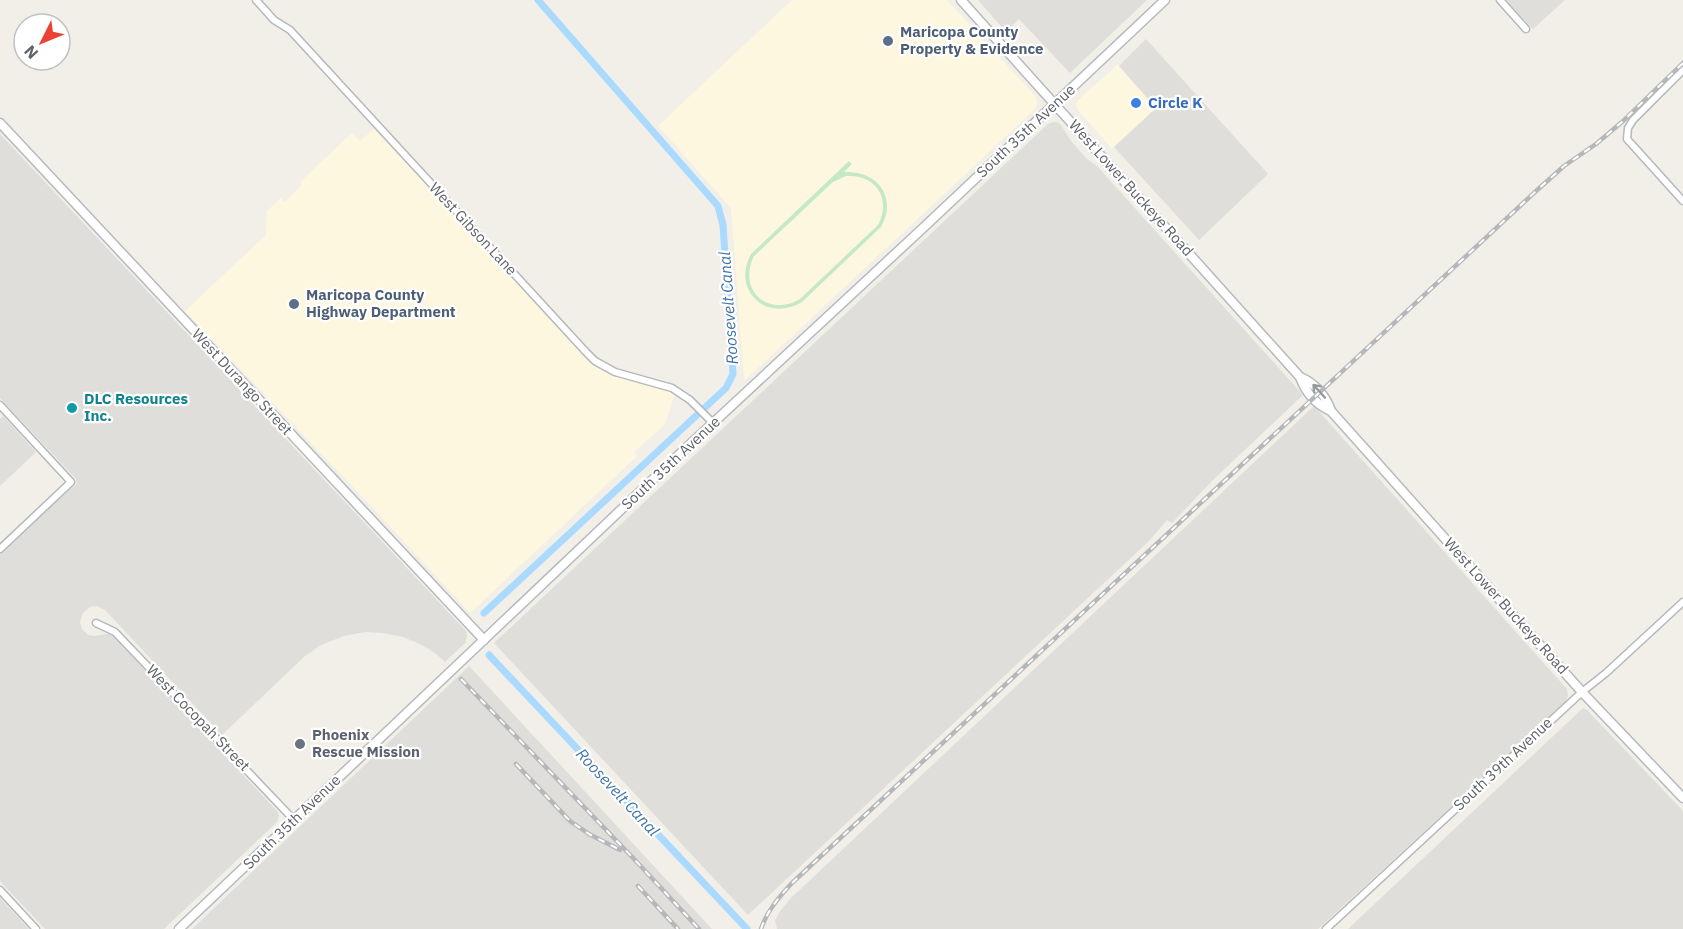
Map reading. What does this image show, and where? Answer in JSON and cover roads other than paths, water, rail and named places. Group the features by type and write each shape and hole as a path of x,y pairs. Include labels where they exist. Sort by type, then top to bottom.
{"main road":[{"name":"West Lower Buckeye Road","path":"961,0 1300,377 1312,398 1320,406 1331,411 1582,692 1683,798"},
{"name":"South 35th Avenue","path":"179,929 713,423 1165,0"},
{"name":"West Durango Street","path":"0,123 484,640"}],"street":[{"name":"West Gibson Lane","path":"256,0 274,20 290,30 590,357 615,372 672,388 698,407 713,423"},
{"path":"1500,0 1526,29"},
{"path":"1683,70 1633,120 1628,128 1627,139 1683,201"},
{"path":"0,405 70,482 0,549"},
{"name":"South 39th Avenue","path":"1326,929 1582,692 1683,602"},
{"name":"West Cocopah Street","path":"96,623 115,632 294,820"},
{"path":"0,890 36,929"}],"waterway":[{"name":"Roosevelt Canal","path":"484,613 726,388 733,374 723,225 718,206 538,0"},
{"name":"Roosevelt Canal","path":"489,655 747,929"}],"railway":[{"path":"761,929 774,905 792,883 1535,192 1564,166 1596,144 1622,122 1683,63"},
{"path":"461,679 699,929"},
{"path":"516,764 570,821 620,850"},
{"path":"638,886 678,929"}],"place":[{"name":"Maricopa County Property & Evidence","path":"888,41"},
{"name":"Circle K","path":"1136,103"},
{"name":"Maricopa County Highway Department","path":"294,304"},
{"name":"DLC Resources Inc.","path":"72,408"},
{"name":"Phoenix Rescue Mission","path":"300,744"}]}
